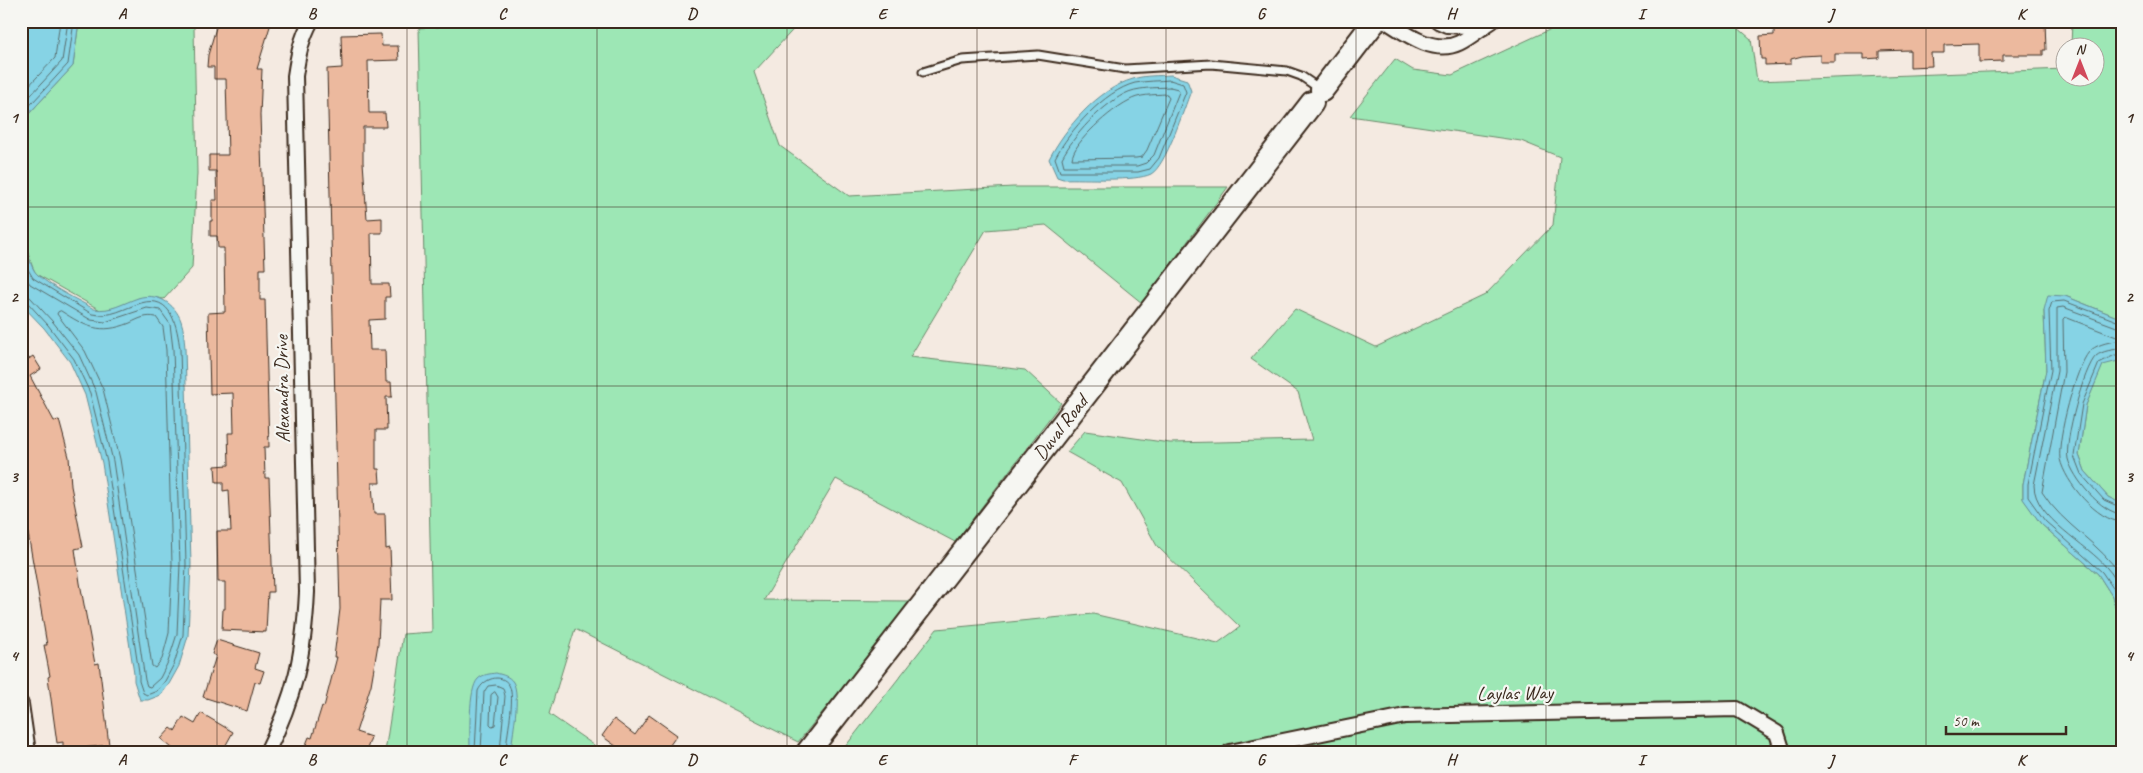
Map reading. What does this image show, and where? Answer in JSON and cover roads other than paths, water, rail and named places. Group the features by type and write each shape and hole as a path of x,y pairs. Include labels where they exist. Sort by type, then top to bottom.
{"main road":[{"name":"Duval Road","path":"808,752 1375,21"}],"street":[{"name":"Alexandra Drive","path":"267,752 292,694 301,663 306,629 307,572 295,76 298,53 304,34 311,21"},
{"path":"1386,21 1414,39 1435,46 1457,44 1488,24"},
{"path":"1438,21 1447,25 1488,24"},
{"path":"21,704 28,752"},
{"name":"Laylas Way","path":"1230,752 1405,716 1737,708 1777,733 1783,752"}],"lane":[{"path":"923,72 962,60 1038,55 1125,69 1211,64 1287,71 1301,76 1317,97"}],"water":[{"path":"21,21 79,21 73,66 25,118 21,134"},
{"path":"1171,75 1187,80 1191,91 1168,149 1157,169 1151,174 1122,179 1063,179 1057,177 1049,159 1073,123 1095,101 1107,91 1133,79 1147,76"},
{"path":"21,150 25,236 32,267 38,275 58,289 94,309 111,308 145,297 164,300 174,309 183,327 191,564 188,636 179,666 169,684 161,695 148,700 140,700 134,681 102,463 85,395 70,362 44,328 21,304"},
{"path":"2048,295 2065,296 2122,319 2122,360 2103,365 2086,405 2079,455 2085,471 2108,497 2122,504 2122,632 2112,596 2098,574 2041,524 2023,499 2023,484 2046,370 2044,310"},
{"path":"496,673 510,678 515,688 516,706 511,752 470,752 470,713 475,684 482,676"}]}
